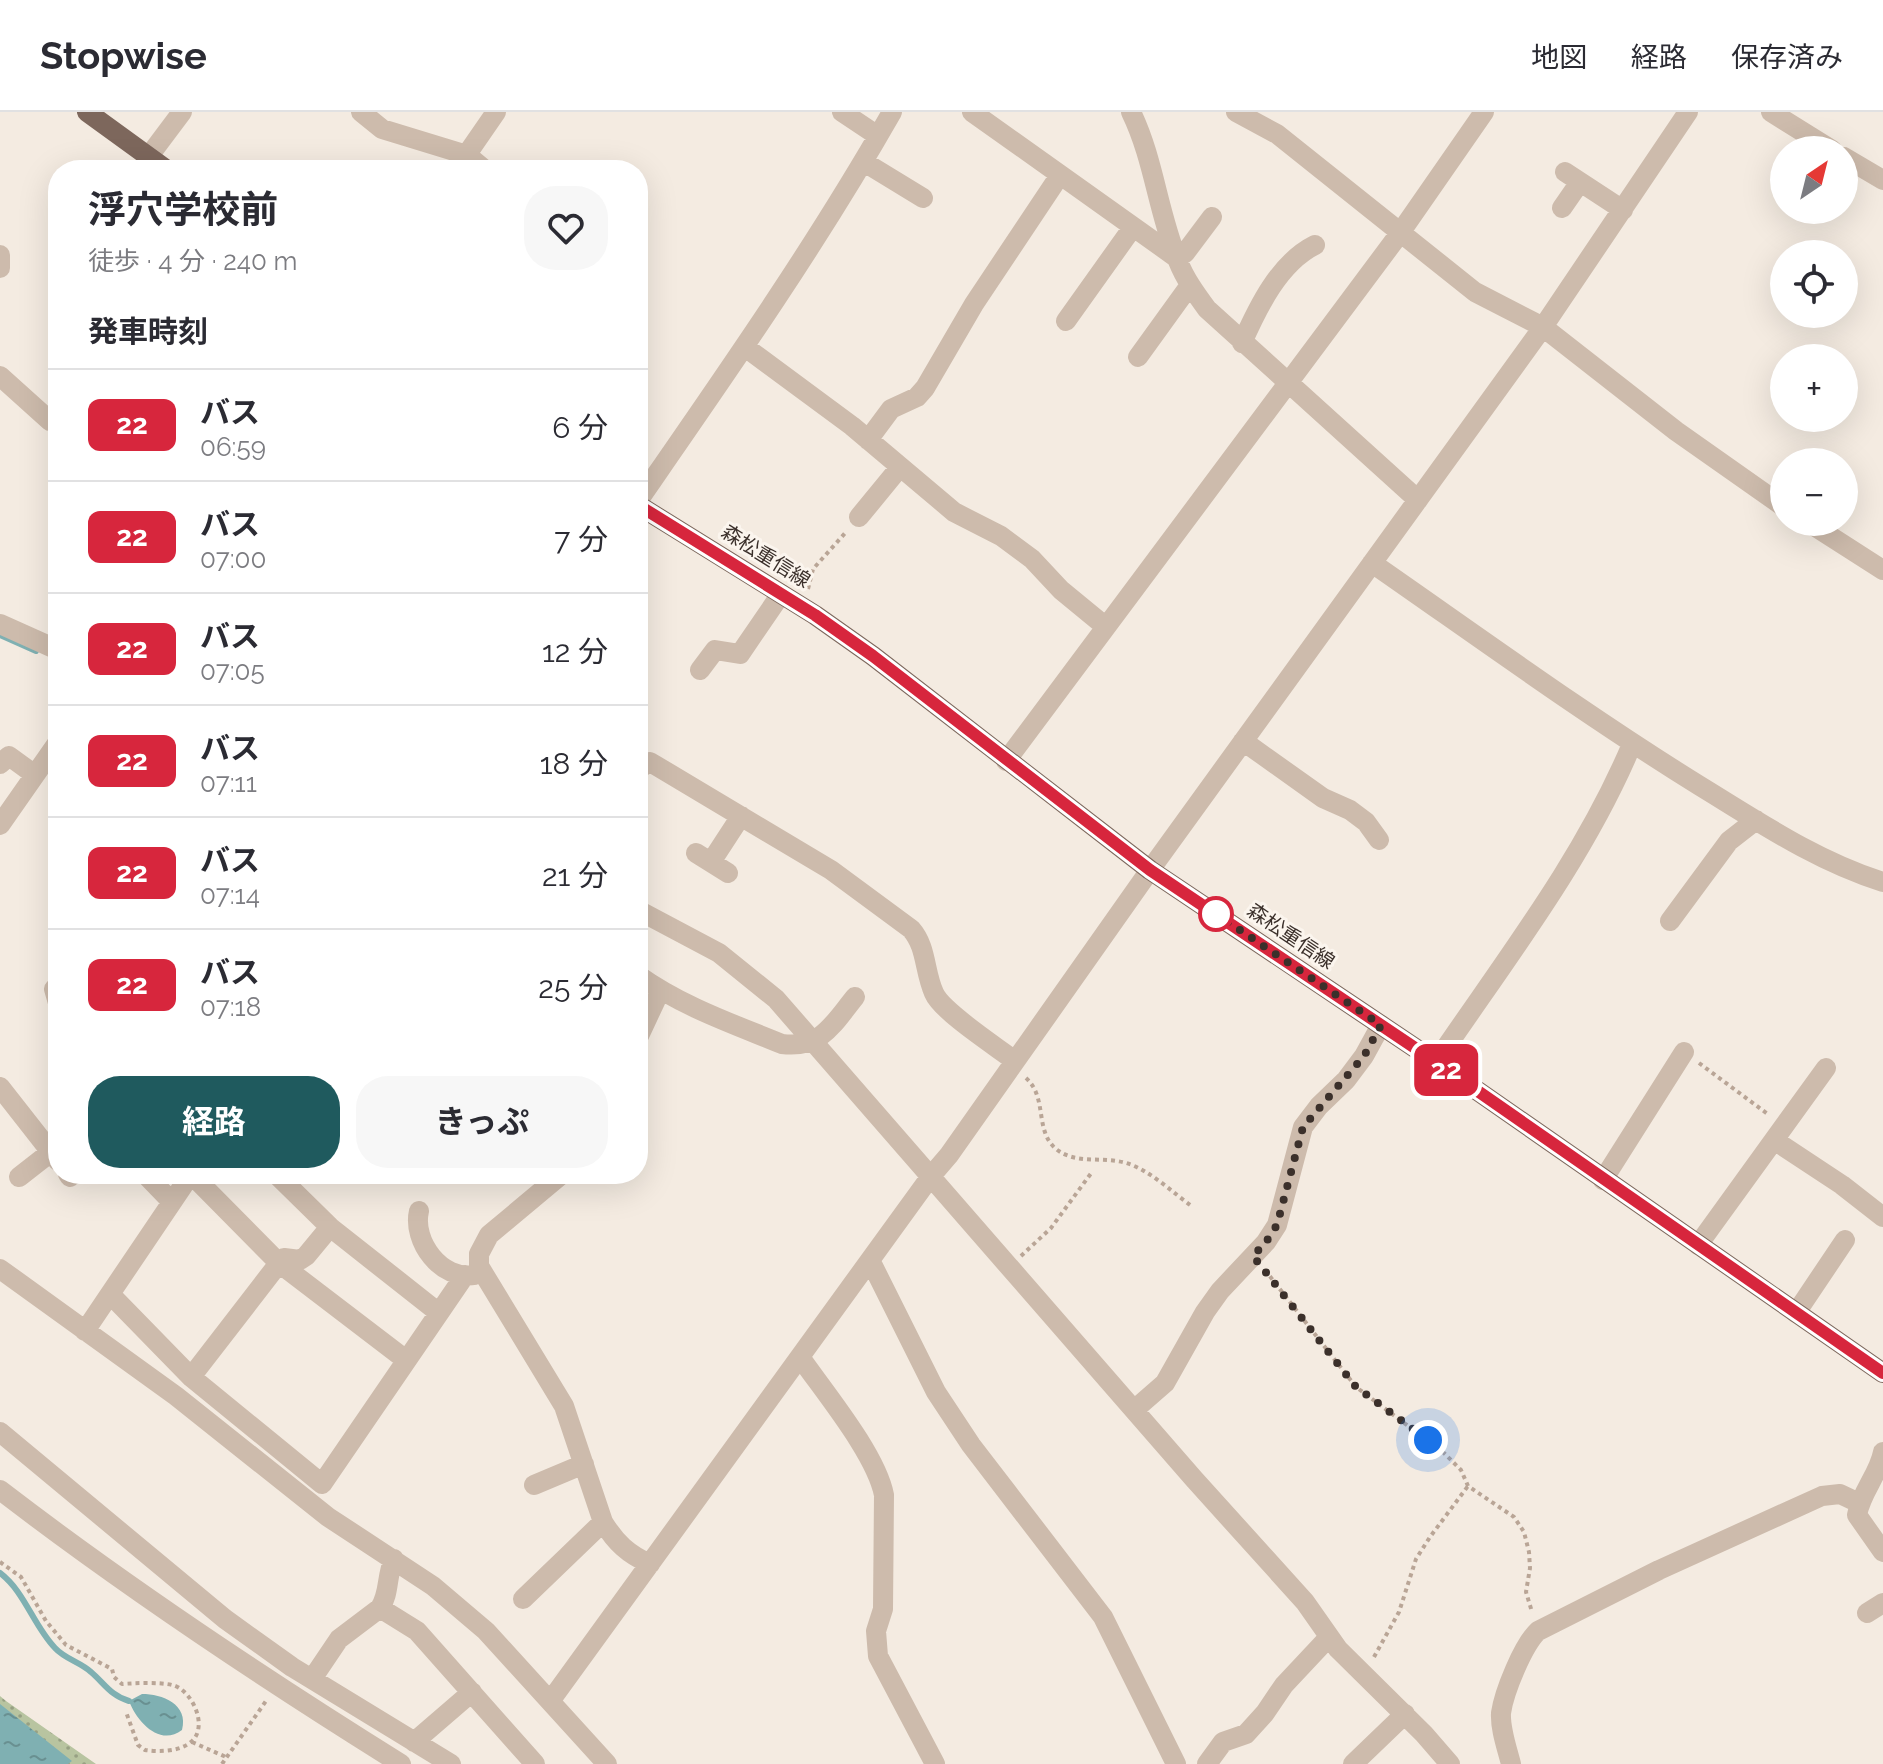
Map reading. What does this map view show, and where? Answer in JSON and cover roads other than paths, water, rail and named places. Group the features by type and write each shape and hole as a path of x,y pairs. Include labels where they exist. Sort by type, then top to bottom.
{"main road":[{"path":"87,112 154,160"},
{"name":"森松重信線","path":"648,509 804,608 873,656 1150,870 1436,1062 1883,1373"}],"street":[{"path":"149,156 182,112"},
{"path":"361,112 382,129 455,160"},
{"path":"464,160 496,112"},
{"path":"842,112 878,136"},
{"path":"648,488 840,202 892,112"},
{"path":"972,112 1177,258"},
{"path":"1131,112 1147,151 1177,258 1190,285 1207,309 1418,500"},
{"path":"1236,112 1277,134 1475,292 1543,327 1676,431 1770,497"},
{"path":"1006,761 1400,233 1484,112"},
{"path":"551,1700 949,1155 1150,870 1543,327 1688,112"},
{"path":"1771,112 1810,136"},
{"path":"864,162 923,198"},
{"path":"1858,165 1883,180"},
{"path":"868,440 891,409 917,397 925,388 974,304 1060,175"},
{"path":"1562,208 1572,177 1623,210"},
{"path":"1177,258 1185,253 1212,217"},
{"path":"1066,321 1133,227"},
{"path":"1242,343 1254,315 1272,286 1298,253 1315,245"},
{"path":"0,255 0,268"},
{"path":"1138,357 1190,285"},
{"path":"745,347 868,440 954,512 1001,536 1032,559 1061,590 1106,627"},
{"path":"0,376 48,419"},
{"path":"859,517 900,467"},
{"path":"1830,536 1883,570"},
{"path":"1372,563 1632,744 1822,858 1883,882"},
{"path":"700,670 715,650 740,654 781,594"},
{"path":"0,624 48,646"},
{"path":"1243,741 1323,798 1350,810 1366,822 1379,840"},
{"path":"1436,1062 1580,847 1615,784 1632,744"},
{"path":"0,764 9,756 35,775"},
{"path":"0,825 48,756"},
{"path":"648,763 831,870 911,929 919,937 934,994 1013,1064"},
{"path":"712,862 741,816"},
{"path":"1670,921 1729,841 1756,820"},
{"path":"648,915 685,933 749,975 776,999 1305,1602 1329,1637 1450,1764"},
{"path":"648,982 660,991 782,1044 796,1046 814,1042 855,997"},
{"path":"648,1017 660,991"},
{"path":"1134,1410 1165,1383 1205,1312 1277,1225 1303,1127 1364,1056 1381,1025"},
{"path":"1603,1180 1684,1052"},
{"path":"1698,1245 1826,1068"},
{"path":"0,1087 48,1148"},
{"path":"1779,1133 1883,1217"},
{"path":"19,1177 48,1170"},
{"path":"155,1184 172,1202"},
{"path":"85,1331 184,1184"},
{"path":"201,1184 279,1263 406,1360"},
{"path":"286,1184 330,1227 439,1313"},
{"path":"110,1294 191,1377 322,1484 439,1313 474,1274 479,1266 479,1254 489,1235 550,1184"},
{"path":"419,1211 416,1222 425,1249 434,1260 474,1274 564,1406 603,1522 613,1539 628,1554 650,1564"},
{"path":"191,1377 279,1263 284,1258 300,1260 306,1256 330,1227"},
{"path":"1796,1313 1845,1240"},
{"path":"870,1260 936,1392 971,1445 1103,1617 1176,1764"},
{"path":"0,1269 176,1396 328,1517 433,1586 486,1631 607,1764"},
{"path":"800,1357 872,1461 882,1483 883,1609 876,1631 878,1656 935,1764"},
{"path":"0,1432 225,1619 312,1679 451,1764"},
{"path":"1883,1452 1882,1460 1859,1503 1857,1515 1883,1552"},
{"path":"534,1485 584,1464"},
{"path":"0,1490 131,1588 276,1686 401,1764"},
{"path":"1511,1764 1501,1713 1519,1658 1529,1639 1538,1631 1659,1570 1822,1496 1840,1494 1859,1503"},
{"path":"523,1599 603,1522"},
{"path":"312,1679 339,1639 380,1608 387,1597 389,1569 394,1559"},
{"path":"380,1608 417,1631 535,1764"},
{"path":"1207,1764 1223,1742 1246,1734 1284,1685 1329,1637"},
{"path":"414,1742 472,1692"},
{"path":"1353,1764 1405,1714"}],"water":[{"path":"142,1694 158,1696 178,1707 182,1713 182,1730 166,1736 143,1724 129,1701"},
{"path":"0,1704 72,1761 68,1764 0,1764"}],"waterway":[{"path":"0,635 36,651"},
{"path":"0,1573 16,1590 55,1648 87,1669 112,1693 129,1701"}]}
